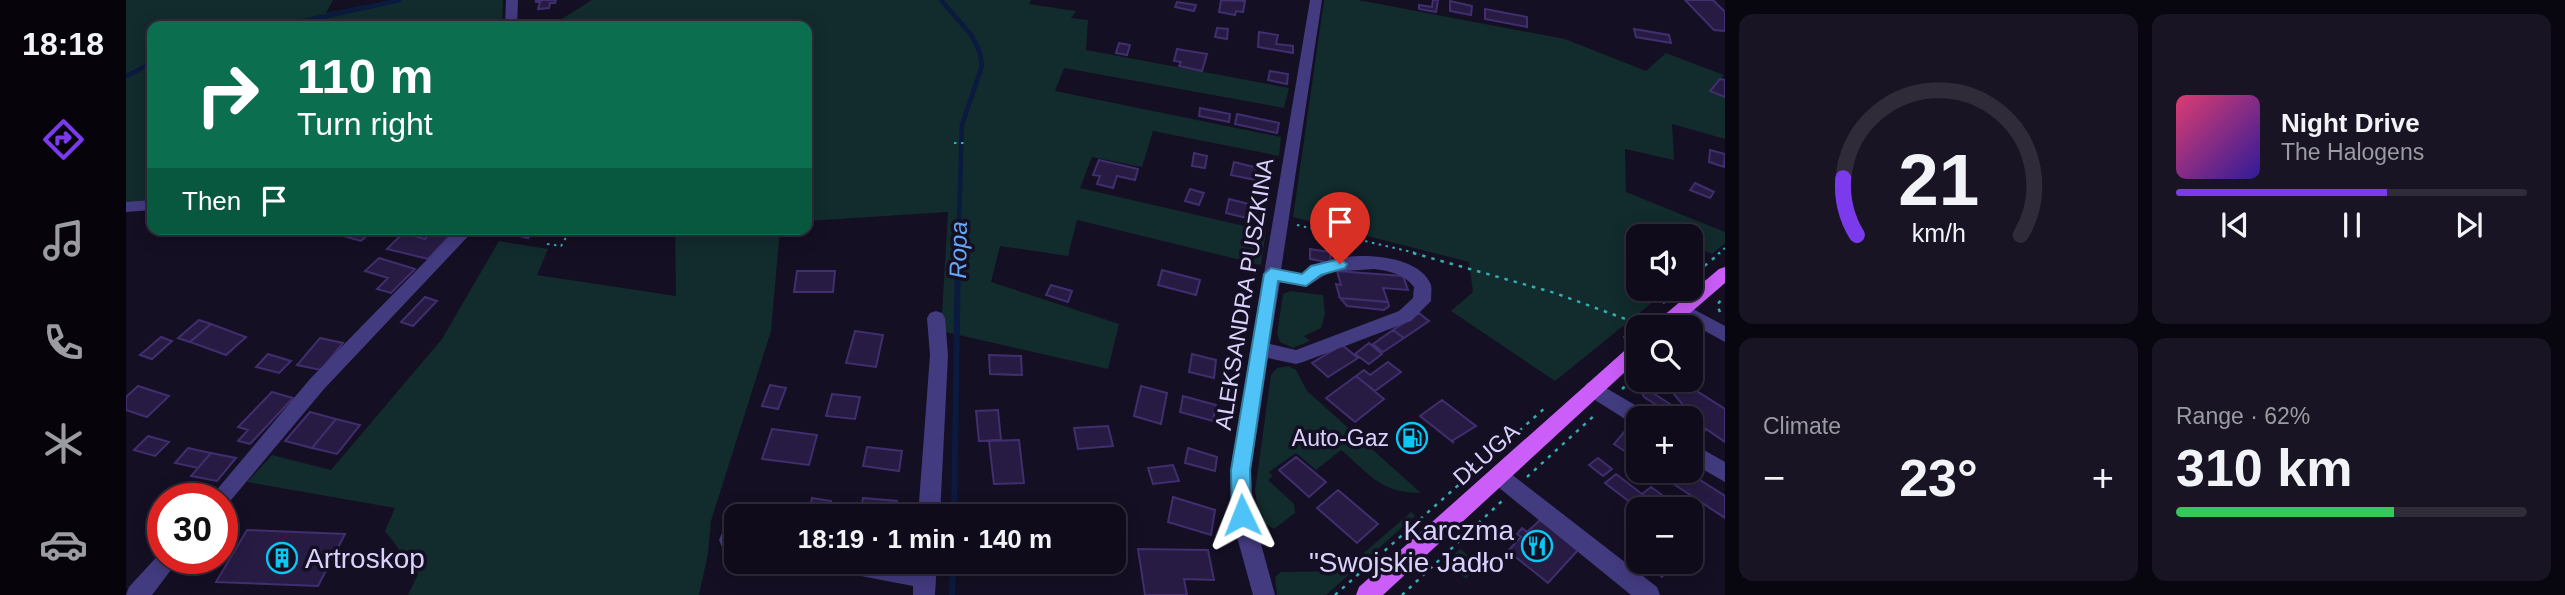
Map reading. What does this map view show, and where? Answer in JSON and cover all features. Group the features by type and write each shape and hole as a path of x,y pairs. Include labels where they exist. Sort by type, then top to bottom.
{"main road":[{"path":"1670,315 1682,310 1725,273"},
{"name":"DŁUGA","path":"1367,595 1594,389 1626,349"}],"street":[{"path":"511,21 512,0"},
{"name":"ALEKSANDRA PUSZKINA","path":"1264,595 1249,547 1240,493 1241,470 1317,0"},
{"path":"126,207 147,205"},
{"path":"233,483 317,384 461,235"},
{"path":"1259,349 1296,357 1405,316 1422,301 1423,287 1415,276 1401,267 1372,263 1340,264 1316,270 1306,281 1271,274"},
{"path":"1682,310 1725,335"},
{"path":"930,504 939,355 936,318"},
{"path":"1594,389 1626,409"},
{"path":"1703,459 1725,473"},
{"path":"1499,475 1649,595"},
{"path":"137,595 155,574"},
{"path":"904,574 925,578"}],"path":[{"path":"954,143 967,144"},
{"path":"1280,222 1452,261 1582,301 1626,319"},
{"path":"547,244 561,246 567,235"},
{"path":"1703,267 1725,248"},
{"path":"1725,295 1717,304 1725,317"},
{"path":"1659,306 1665,301"},
{"path":"1335,595 1551,403"}],"green space":[{"path":"126,0 333,0 326,13 392,0 503,0 502,21 147,21 147,201 126,203"},
{"path":"592,0 1031,0 1029,4 1076,11 1071,18 1088,20 1086,50 1289,88 1284,108 1064,68 1055,91 1281,137 1279,156 1153,131 1142,167 1092,157 1080,188 1266,231 1261,265 1077,220 1068,256 1000,246 991,282 1119,324 1108,369 941,331 948,212 812,221 812,21 558,21"},
{"path":"1324,0 1358,0 1565,39 1646,71 1666,53 1724,75 1711,91 1725,97 1725,139 1672,124 1674,160 1625,149 1626,192 1725,232 1725,243 1712,254 1703,250 1703,224 1626,224 1626,301 1654,301 1637,315 1626,315 1626,324 1555,381 1451,311 1473,292 1469,262 1293,217"},
{"path":"675,235 779,235 771,331 711,521 708,554 699,595 408,595 418,574 385,531 395,508 247,482 272,455 331,470 442,339 499,241 548,249 537,275 676,296"},
{"path":"1290,291 1323,295 1325,314 1321,328 1304,336 1310,341 1293,348 1280,342 1277,334 1283,294"},
{"path":"1289,366 1296,370 1307,391 1421,493 1384,485 1341,450 1316,470 1296,453 1269,472 1273,476 1268,480 1294,504 1295,513 1274,529 1260,521 1255,491 1271,375 1277,368"},
{"path":"1411,512 1415,516 1326,595 1277,595 1275,577 1281,572 1343,571"},
{"path":"1460,549 1472,563 1472,571 1466,579 1446,562"}],"building":[{"path":"536,0 556,0 555,3 550,3 549,8 538,9 540,2"},
{"path":"1221,0 1245,1 1243,12 1236,11 1235,15 1219,12"},
{"path":"1433,0 1438,0 1436,12 1419,9 1419,5 1432,7"},
{"path":"1685,0 1713,0 1725,12 1725,31 1714,30"},
{"path":"1450,1 1472,6 1471,15 1450,11"},
{"path":"1177,2 1196,5 1194,11 1175,7"},
{"path":"1485,9 1527,17 1527,27 1485,19"},
{"path":"1217,28 1228,29 1227,39 1215,37"},
{"path":"1634,29 1669,35 1671,43 1636,37"},
{"path":"1259,32 1278,35 1276,44 1293,46 1293,53 1258,47"},
{"path":"1119,43 1130,45 1127,55 1116,53"},
{"path":"1177,49 1207,54 1202,71 1179,66 1181,62 1174,61"},
{"path":"1270,71 1288,74 1287,84 1268,80"},
{"path":"1720,79 1725,80 1725,97 1710,91"},
{"path":"1200,108 1230,114 1229,122 1199,116"},
{"path":"1237,114 1279,123 1277,133 1235,124"},
{"path":"1710,150 1725,154 1724,167 1709,162"},
{"path":"1194,153 1207,156 1205,168 1192,166"},
{"path":"1099,160 1138,169 1135,180 1117,176 1113,188 1097,184 1100,176 1093,175"},
{"path":"1234,162 1262,169 1260,181 1231,175"},
{"path":"1695,183 1714,192 1710,198 1690,190"},
{"path":"1190,189 1204,193 1199,205 1185,201"},
{"path":"1229,199 1257,206 1255,220 1226,213"},
{"path":"344,235 368,235 361,241"},
{"path":"401,235 425,239 428,235 450,235 428,259 387,249"},
{"path":"1310,249 1330,252 1331,263 1310,259"},
{"path":"379,258 415,269 391,293 377,289 388,278 365,271"},
{"path":"1162,270 1200,280 1196,295 1158,285"},
{"path":"797,271 835,271 833,292 794,292"},
{"path":"1337,271 1403,276 1408,290 1383,288 1388,302 1340,298 1336,284 1341,285"},
{"path":"1051,285 1072,291 1068,302 1046,295"},
{"path":"425,297 437,301 413,326 401,322"},
{"path":"1340,298 1388,302 1389,306 1384,310 1347,306"},
{"path":"1419,313 1429,321 1404,338 1393,330"},
{"path":"199,320 211,324 190,342 178,338"},
{"path":"211,324 246,337 226,355 190,342"},
{"path":"1393,330 1404,338 1383,352 1373,344"},
{"path":"855,331 883,335 876,367 846,363"},
{"path":"161,337 172,341 152,359 140,355"},
{"path":"320,338 343,343 321,370 297,365"},
{"path":"1369,343 1382,354 1369,364 1355,354"},
{"path":"1342,345 1358,358 1328,377 1312,363"},
{"path":"268,354 291,361 279,373 256,367"},
{"path":"1192,354 1216,360 1214,378 1189,372"},
{"path":"989,355 1021,356 1022,375 990,374"},
{"path":"1388,362 1401,372 1375,391 1356,376 1364,370 1370,375"},
{"path":"1356,376 1384,399 1355,422 1326,398"},
{"path":"770,385 786,388 778,409 762,406"},
{"path":"138,386 169,396 147,417 126,410 126,397"},
{"path":"1141,386 1167,393 1161,424 1134,416"},
{"path":"272,392 293,398 250,444 238,441 248,430 238,427"},
{"path":"1652,392 1673,406 1658,406 1642,393"},
{"path":"1698,392 1725,409 1725,442 1703,427 1703,406 1684,406 1673,393"},
{"path":"832,394 860,397 855,419 826,416"},
{"path":"1183,396 1216,405 1213,421 1180,412"},
{"path":"1442,400 1476,426 1452,441 1454,443 1420,416"},
{"path":"998,410 1001,440 979,441 976,411"},
{"path":"310,412 336,419 312,448 285,441"},
{"path":"336,419 360,425 337,454 312,448"},
{"path":"1108,426 1113,446 1078,449 1074,428"},
{"path":"772,429 817,435 809,465 762,459"},
{"path":"1625,431 1626,432 1626,452 1614,444"},
{"path":"148,436 169,442 155,456 134,450"},
{"path":"1019,440 1024,483 994,484 989,441"},
{"path":"867,447 902,451 899,471 863,466"},
{"path":"188,448 211,453 198,468 175,463"},
{"path":"1188,448 1217,457 1215,471 1185,463"},
{"path":"211,453 236,458 217,481 191,476"},
{"path":"1296,457 1326,482 1309,497 1279,470"},
{"path":"1598,458 1612,469 1603,476 1589,465"},
{"path":"1173,465 1179,481 1153,484 1148,468"},
{"path":"1616,474 1646,497 1626,499 1605,483"},
{"path":"1703,482 1725,496 1725,518 1703,503 1703,497 1693,497 1672,483"},
{"path":"1651,487 1665,497 1646,497 1642,494"},
{"path":"1338,490 1378,524 1357,543 1317,508"},
{"path":"1173,497 1215,510 1211,535 1168,522"},
{"path":"812,498 831,501 830,504 811,504"},
{"path":"863,498 897,501 897,504 862,504"},
{"path":"1540,520 1578,550 1548,583 1508,551 1521,537 1517,534 1522,528 1527,532"},
{"name":"Artroskop","path":"247,530 345,534 318,586 216,582 221,574 238,574 238,545"},
{"path":"1138,549 1208,550 1214,580 1184,579 1187,595 1145,595"}],"waterway":[{"path":"304,21 400,0"},
{"name":"Ropa","path":"941,0 972,36 980,53 982,66 962,125 958,254"},
{"path":"126,76 147,66"},
{"name":"Ropa","path":"954,504 958,253"},
{"name":"Ropa","path":"952,595 953,574"}],"place":[{"name":"Auto-Gaz","path":"1412,438"},
{"name":"Karczma \"Swojskie Jadło\"","path":"1537,546"},
{"name":"Artroskop","path":"282,558"}],"route":[{"path":"1242,515 1241,470 1271,274 1306,281 1316,270 1340,264"}]}
